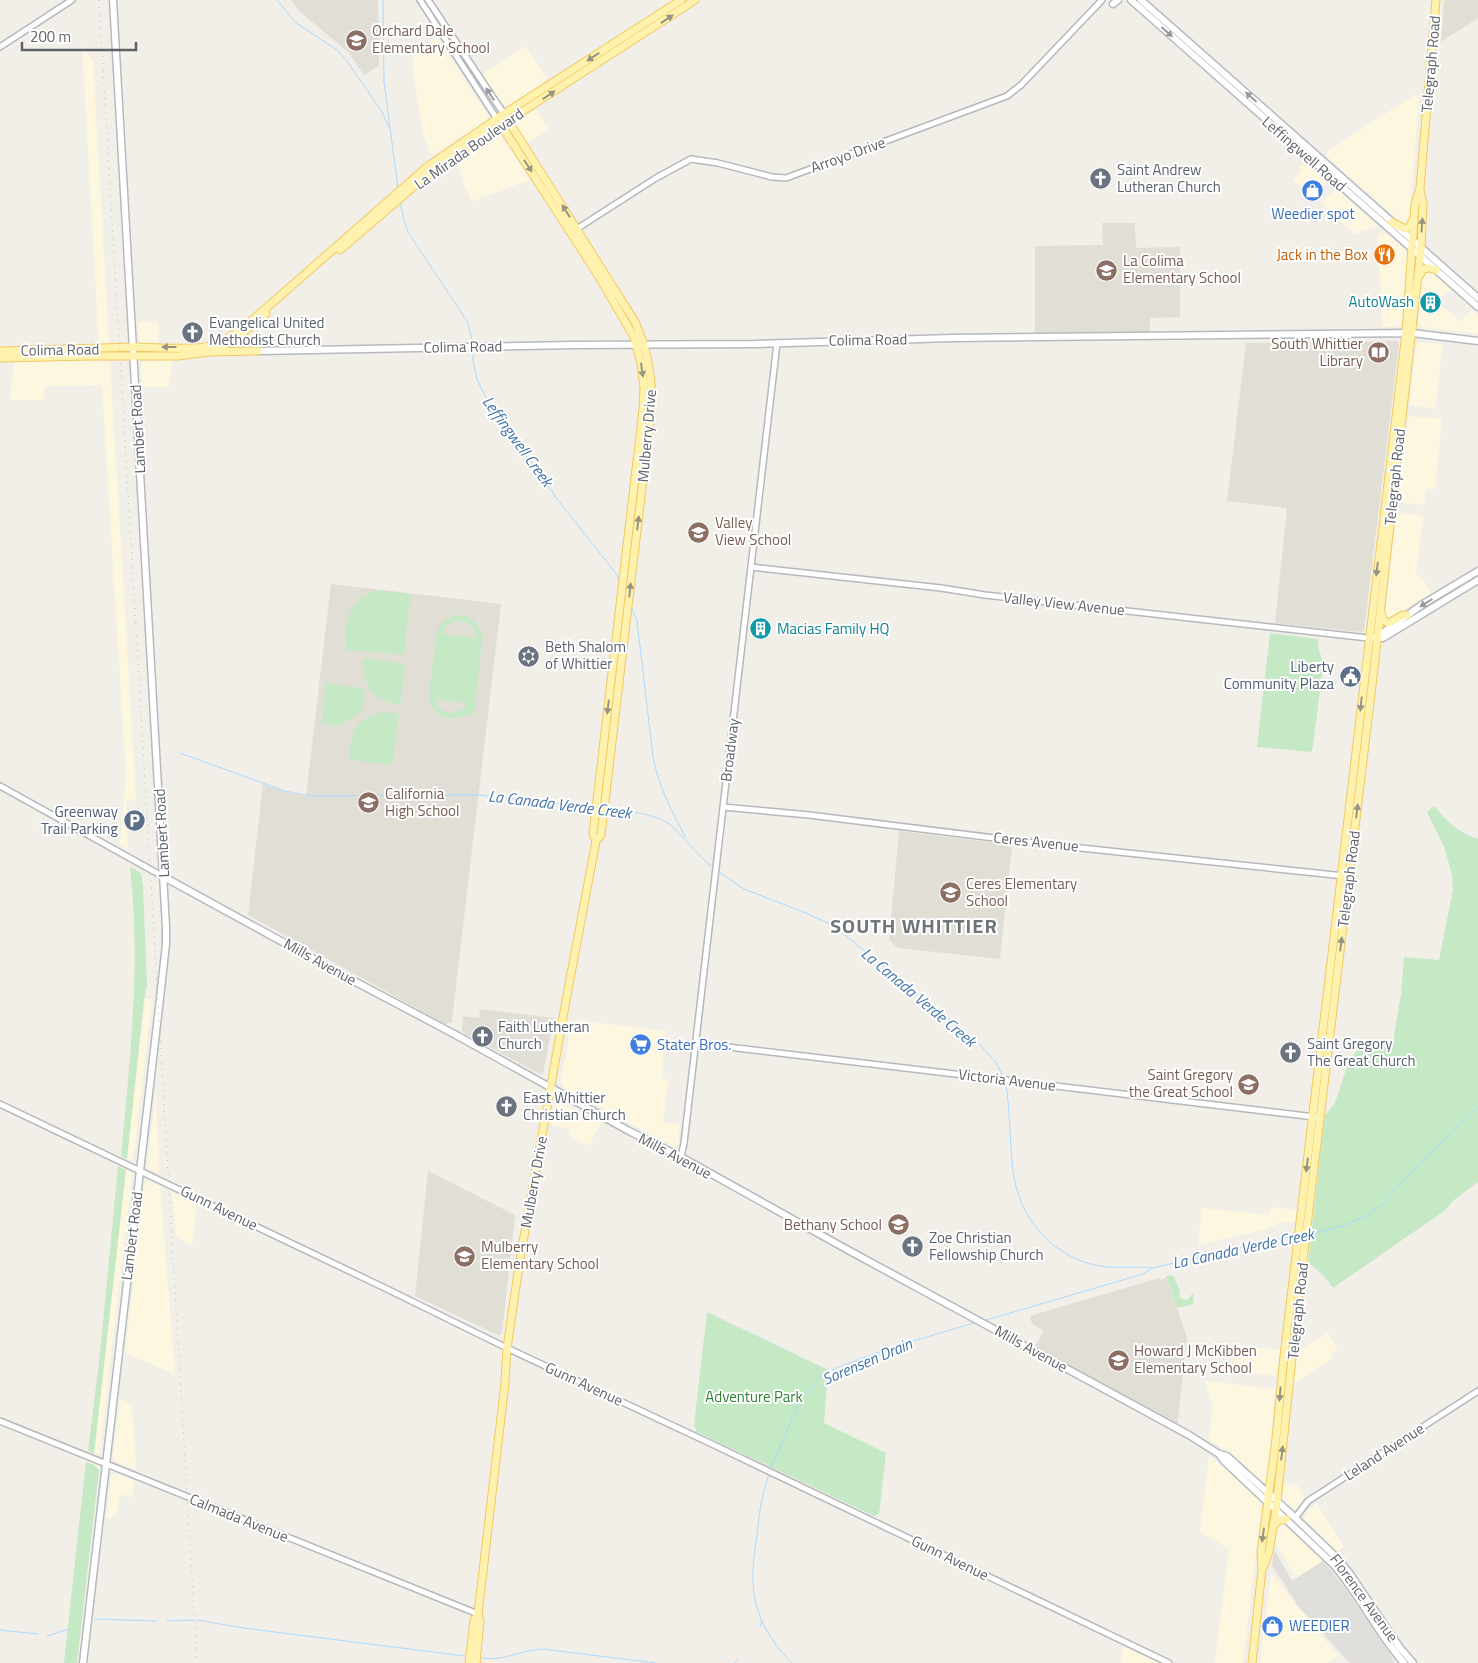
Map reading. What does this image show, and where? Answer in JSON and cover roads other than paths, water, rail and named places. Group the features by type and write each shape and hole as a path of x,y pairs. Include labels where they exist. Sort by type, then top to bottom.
{"main road":[{"name":"Lambert Road","path":"83,1663 166,944 164,877 113,0"},
{"name":"La Mirada Boulevard","path":"209,349 233,338 442,156 682,0"},
{"name":"La Mirada Boulevard","path":"508,121 695,0"},
{"name":"Leffingwell Road","path":"1131,0 1412,249 1421,252 1478,298"},
{"name":"Leffingwell Road","path":"1141,0 1412,240 1436,270 1478,307"},
{"name":"Telegraph Road","path":"1252,1663 1262,1568 1261,1552 1296,1250 1316,1118 1345,877 1381,608 1409,333 1412,240 1415,209 1420,188 1436,0"},
{"name":"Mulberry Drive","path":"501,119 508,121 618,306 636,345 641,363 644,410 629,571 628,608 602,835 596,841"},
{"name":"Mulberry Drive","path":"476,1663 480,1622 478,1614 505,1383 507,1348 522,1250 596,841 593,834 620,607 629,571 651,412 652,379 645,346 635,322 501,119"},
{"name":"Telegraph Road","path":"1345,877 1368,638 1421,252 1423,203 1420,188"},
{"path":"1392,222 1403,229 1410,228 1415,209"},
{"path":"1417,285 1422,269 1436,270"},
{"name":"Colima Road","path":"258,351 485,346 645,346 944,338 1409,333 1478,341"},
{"path":"233,338 242,348 258,351"},
{"name":"Colima Road","path":"0,358 133,347 209,349"},
{"name":"Colima Road","path":"0,351 178,356 209,349"},
{"path":"209,349 258,351"},
{"name":"Valley View Avenue","path":"1377,637 1407,615 1478,571"},
{"name":"Valley View Avenue","path":"1368,638 1383,638 1478,580"},
{"path":"1381,608 1383,620 1387,623 1407,615"},
{"path":"614,660 619,666 617,685 619,696"},
{"name":"Mills Avenue","path":"164,877 622,1127 681,1157 1189,1435 1219,1454 1227,1456 1269,1494"},
{"name":"Telegraph Road","path":"1262,1568 1269,1552 1276,1510 1308,1219 1316,1118"},
{"name":"Mills Avenue","path":"1219,1454 1267,1502"},
{"name":"Florence Avenue","path":"1269,1494 1332,1553 1350,1574 1400,1648 1413,1663"},
{"name":"Florence Avenue","path":"1267,1502 1322,1553 1346,1580 1387,1642 1404,1663"},
{"path":"1274,1526 1278,1521 1286,1519"},
{"path":"1322,1553 1332,1553"},
{"name":"Mulberry Drive","path":"469,1663 474,1621 478,1614"}],"street":[{"path":"0,47 72,0"},
{"name":"Mulberry Drive","path":"420,0 501,119"},
{"name":"Mulberry Drive","path":"428,0 501,119"},
{"name":"Arroyo Drive","path":"574,231 656,178 691,159 718,162 772,177 786,178 1007,96 1021,85 1102,0"},
{"name":"Broadway","path":"681,1157 777,343"},
{"name":"Valley View Avenue","path":"751,567 1368,638"},
{"name":"Mills Avenue","path":"0,786 164,877"},
{"name":"Ceres Avenue","path":"723,807 810,815 1043,844 1345,877"},
{"name":"Victoria Avenue","path":"695,1043 1316,1118"},
{"name":"Gunn Avenue","path":"0,1104 507,1348 1170,1663"},
{"name":"Leland Avenue","path":"1296,1518 1308,1501 1478,1391"},
{"name":"Calmada Avenue","path":"0,1421 478,1614"}],"waterway":[{"path":"277,0 296,23 337,50 347,61 382,112 389,127"},
{"name":"Leffingwell Creek","path":"383,0 384,82 398,188"},
{"name":"Leffingwell Creek","path":"400,202 408,232 467,321 473,343"},
{"name":"Leffingwell Creek","path":"473,350 473,361 477,379 487,400 558,500 617,575 620,582"},
{"name":"Leffingwell Creek","path":"631,606 637,621 653,757 666,799 686,838"},
{"name":"La Canada Verde Creek","path":"180,753 285,791 311,796 478,795 594,808"},
{"name":"La Canada Verde Creek","path":"608,810 641,813 664,821 671,825 715,869"},
{"name":"La Canada Verde Creek","path":"718,871 744,889 834,926 979,1044 995,1061 1004,1078"},
{"name":"La Canada Verde Creek","path":"1005,1082 1014,1175 1022,1204 1029,1217 1048,1240 1071,1257 1100,1266 1153,1268 1296,1235"},
{"name":"La Canada Verde Creek","path":"1310,1234 1343,1226 1363,1217 1382,1205 1416,1167 1478,1108"},
{"name":"Sorensen Drain","path":"983,1321 1143,1274 1151,1269"},
{"name":"Sorensen Drain","path":"770,1470 799,1403 822,1376 836,1368 890,1348 977,1322"},
{"name":"Sorensen Drain","path":"769,1474 759,1519 753,1564 754,1593 764,1626 792,1663"},
{"path":"95,1619 156,1621"},
{"path":"167,1621 193,1620"},
{"path":"197,1620 243,1628 465,1656"},
{"name":"Sorensen Drain","path":"760,1627 762,1621"},
{"path":"47,1636 69,1629"},
{"path":"0,1630 38,1634"},
{"path":"482,1658 505,1657 542,1649 656,1663"},
{"path":"734,1663 738,1660"}],"railway":[{"path":"99,0 197,1663"}],"place":[{"name":"Orchard Dale Elementary School","path":"356,40"},
{"name":"Saint Andrew Lutheran Church","path":"1101,179"},
{"name":"Weedier spot","path":"1313,191"},
{"name":"Jack in the Box","path":"1384,255"},
{"name":"La Colima Elementary School","path":"1107,270"},
{"name":"AutoWash","path":"1430,302"},
{"name":"Evangelical United Methodist Church","path":"193,332"},
{"name":"South Whittier Library","path":"1379,353"},
{"name":"Valley View School","path":"699,532"},
{"name":"Macias Family HQ","path":"761,629"},
{"name":"Beth Shalom of Whittier","path":"529,656"},
{"name":"Liberty Community Plaza","path":"1350,676"},
{"name":"California High School","path":"369,803"},
{"name":"Greenway Trail Parking","path":"134,821"},
{"name":"Ceres Elementary School","path":"950,893"},
{"name":"Faith Lutheran Church","path":"482,1036"},
{"name":"Stater Bros.","path":"641,1045"},
{"name":"Saint Gregory The Great Church","path":"1291,1053"},
{"name":"Saint Gregory the Great School","path":"1249,1084"},
{"name":"East Whittier Christian Church","path":"507,1107"},
{"name":"Bethany School","path":"898,1225"},
{"name":"Zoe Christian Fellowship Church","path":"913,1247"},
{"name":"Mulberry Elementary School","path":"465,1256"},
{"name":"Howard J McKibben Elementary School","path":"1118,1360"},
{"name":"WEEDIER","path":"1273,1626"}],"district":[{"name":"SOUTH WHITTIER","path":"914,926"}],"park label":[{"name":"Adventure Park","path":"754,1397"}]}
